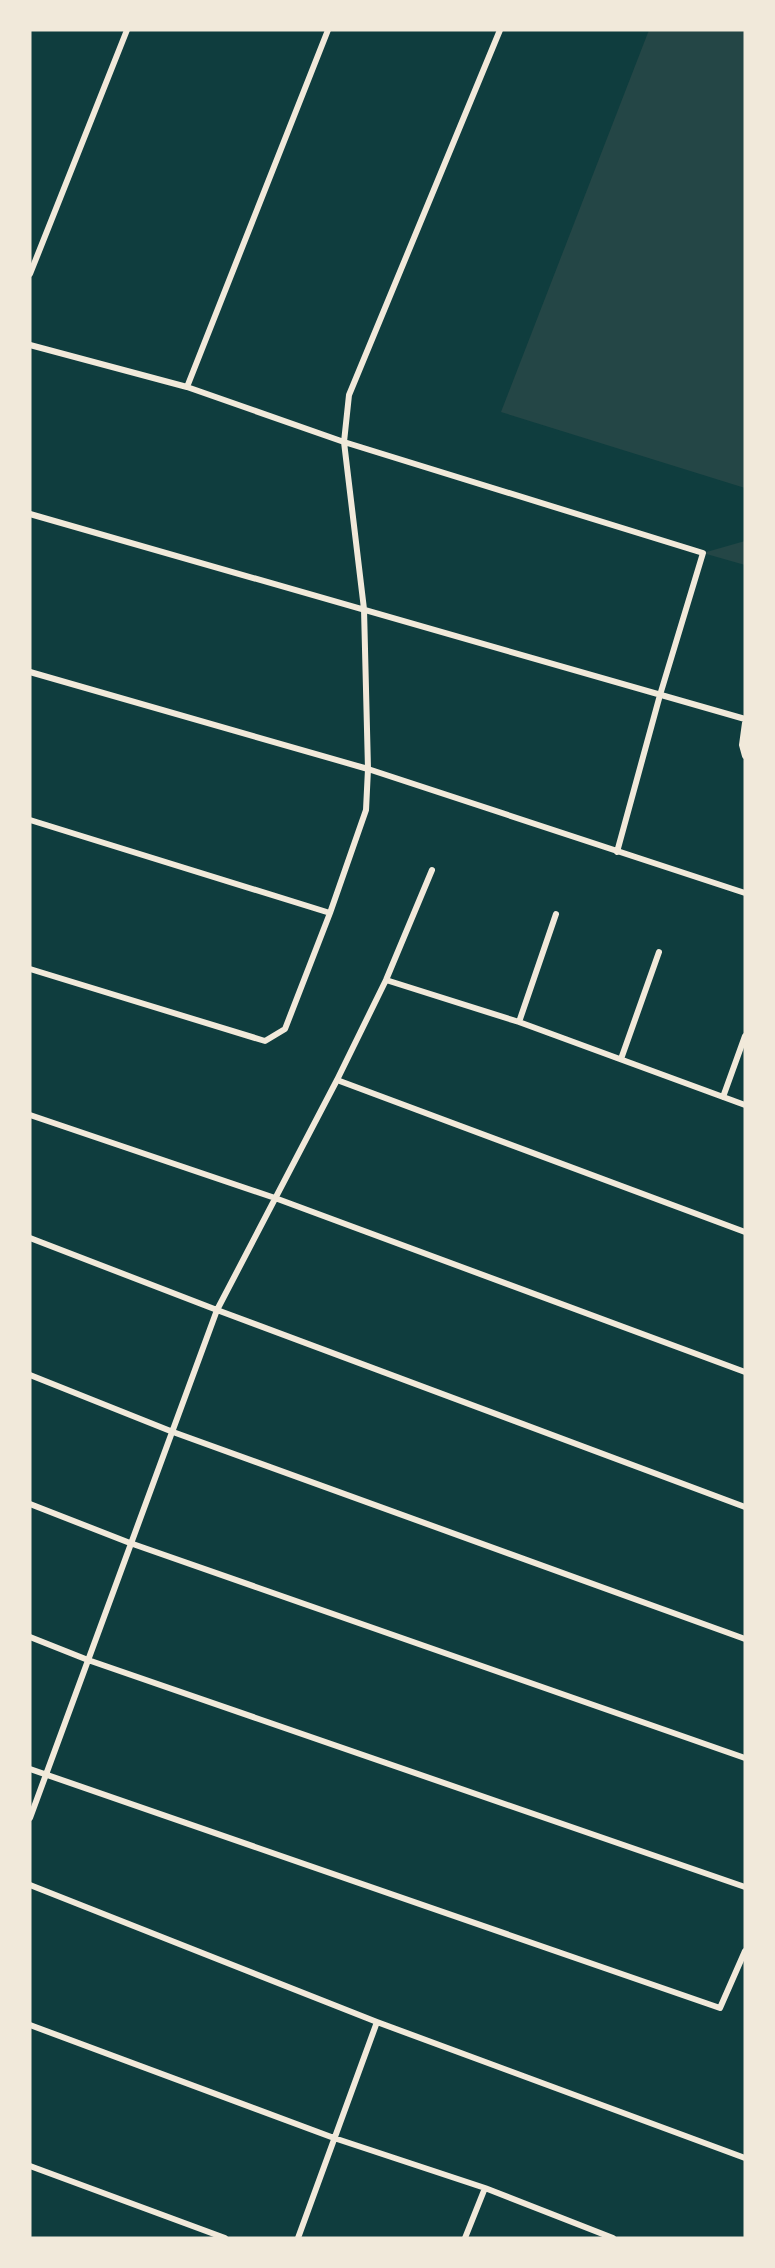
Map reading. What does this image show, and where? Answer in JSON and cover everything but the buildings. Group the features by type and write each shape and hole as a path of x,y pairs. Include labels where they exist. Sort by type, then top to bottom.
{"street":[{"path":"30,274 127,30"},
{"path":"187,387 328,30"},
{"path":"30,969 265,1041 285,1029 330,913 366,810 368,769 364,609 344,442 349,395 500,30"},
{"path":"30,345 187,387 344,442 703,553 660,695 617,852"},
{"path":"30,514 745,721 742,745 745,756"},
{"path":"30,672 368,769 745,893"},
{"path":"30,820 330,913"},
{"path":"30,1818 217,1310 337,1080 386,980 432,870"},
{"path":"519,1022 556,914"},
{"path":"621,1059 659,952"},
{"path":"386,980 519,1022 745,1105"},
{"path":"723,1097 745,1036"},
{"path":"337,1080 745,1232"},
{"path":"30,1115 275,1198 745,1372"},
{"path":"30,1238 745,1507"},
{"path":"30,1375 173,1432 745,1639"},
{"path":"30,1504 130,1543 745,1758"},
{"path":"30,1637 88,1660 745,1887"},
{"path":"30,1769 720,2008 745,1951"},
{"path":"30,1885 377,2022 745,2158"},
{"path":"298,2238 377,2022"},
{"path":"30,2025 334,2138 485,2188 598,2235 613,2238"},
{"path":"30,2166 225,2238"},
{"path":"465,2238 485,2188"}],"shaded area":[{"path":"649,30 745,30 745,488 501,412"},
{"path":"745,541 745,565 703,553"}]}
